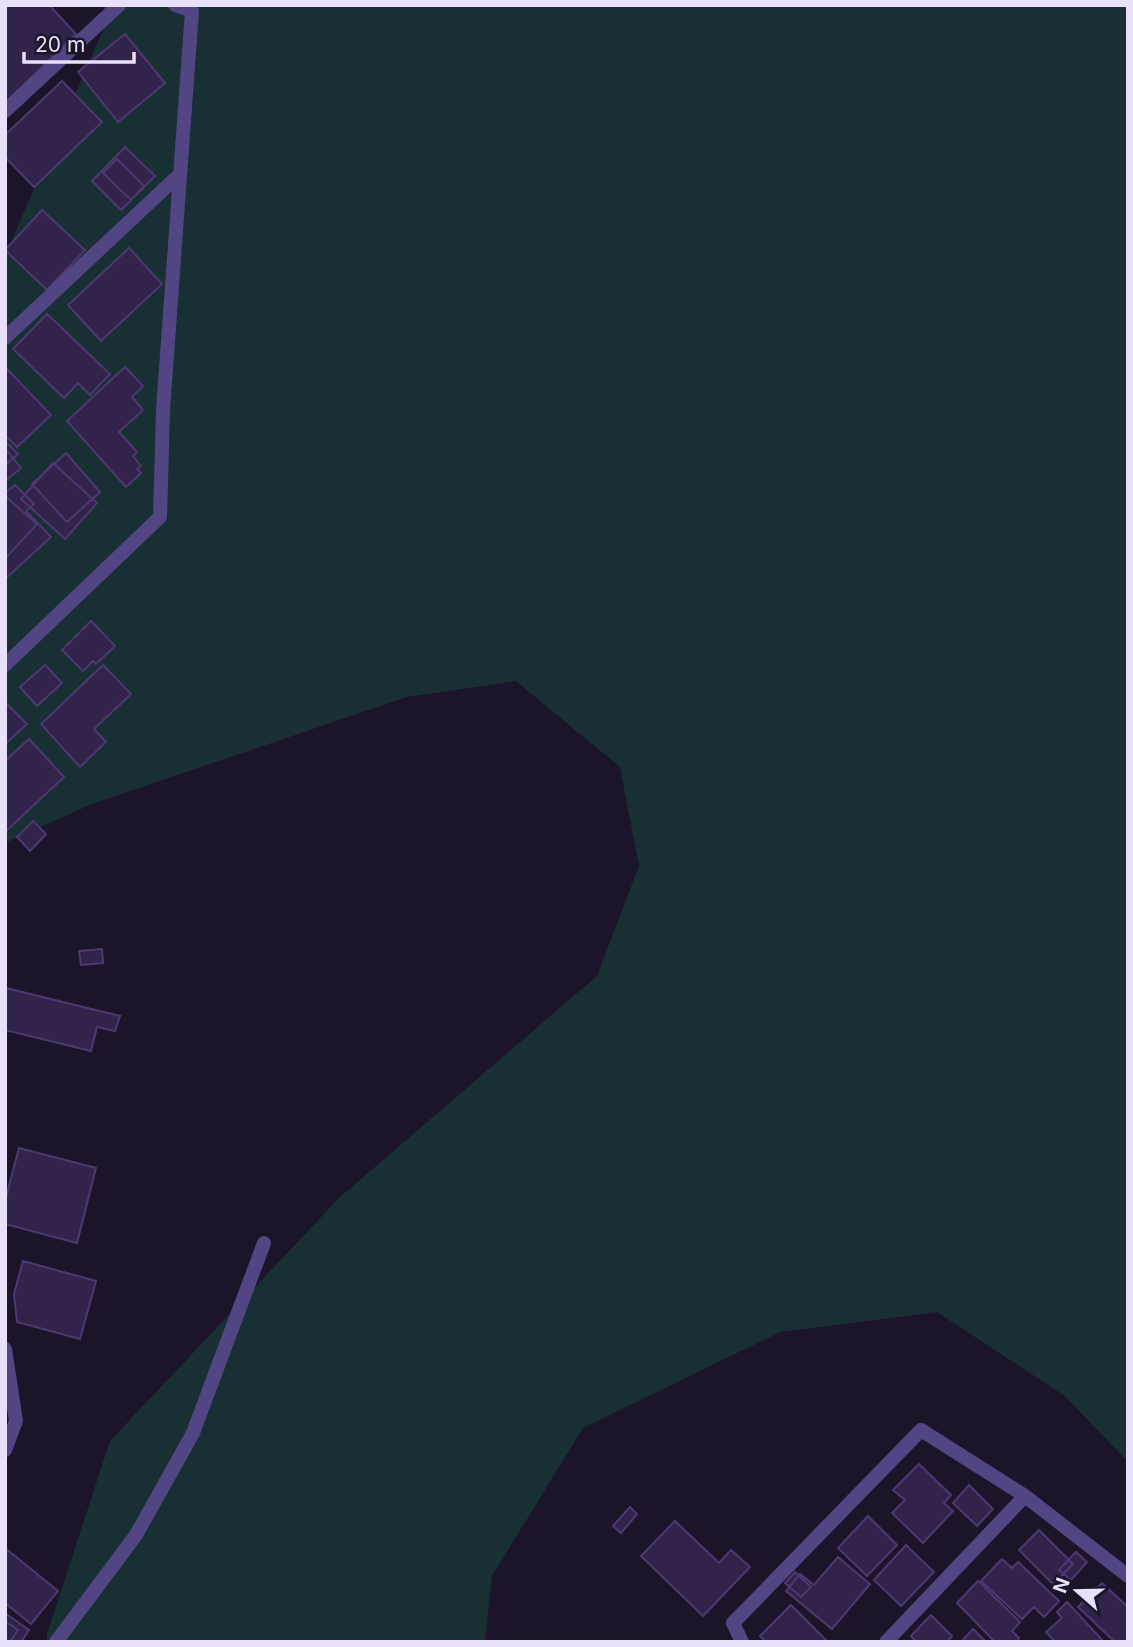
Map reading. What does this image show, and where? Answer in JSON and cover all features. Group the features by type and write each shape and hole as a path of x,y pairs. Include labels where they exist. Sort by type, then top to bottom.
{"street":[{"path":"5,111 118,5"},
{"path":"5,665 160,517 163,410 192,11 175,5"},
{"path":"5,338 180,174"},
{"path":"55,1642 136,1535 193,1433 264,1242"},
{"path":"5,1349 16,1421 5,1450"},
{"path":"742,1642 733,1623 921,1430 1025,1496 1128,1576"},
{"path":"886,1642 1025,1496"}],"green space":[{"path":"103,5 1128,5 1128,1462 1065,1396 937,1312 780,1332 583,1428 492,1576 485,1642 47,1642 47,1634 110,1441 340,1197 597,976 639,866 620,767 516,681 407,697 92,804 5,843 5,256 107,21"}],"building":[{"path":"5,5 49,5 76,34 5,103"},
{"path":"125,34 165,83 118,122 78,72"},
{"path":"62,81 102,122 34,187 5,157 5,135"},
{"path":"125,147 155,176 121,210 92,181"},
{"path":"117,159 144,186 131,200 103,173"},
{"path":"42,210 85,250 47,290 5,250"},
{"path":"129,248 162,284 101,341 68,305"},
{"path":"47,314 110,374 90,395 78,383 64,398 13,349"},
{"path":"5,367 51,415 17,447 5,435"},
{"path":"125,367 143,386 132,397 143,410 119,432 137,452 133,456 141,466 137,469 141,473 126,487 67,421"},
{"path":"5,441 18,454 5,465"},
{"path":"5,448 21,468 5,481"},
{"path":"66,453 100,492 67,522 32,484"},
{"path":"53,463 97,503 65,539 21,499"},
{"path":"15,485 34,504 26,511 51,537 5,579 5,493"},
{"path":"5,496 37,524 5,559"},
{"path":"91,621 115,646 96,664 93,661 83,671 62,650"},
{"path":"45,665 62,683 37,706 20,687"},
{"path":"103,665 131,694 94,729 106,742 80,767 41,724"},
{"path":"7,704 27,724 5,744 5,706"},
{"path":"29,739 64,777 5,832 5,761"},
{"path":"33,821 46,834 30,851 17,837"},
{"path":"102,949 103,963 81,965 79,951"},
{"path":"6,988 120,1016 115,1031 97,1027 91,1051 5,1030"},
{"path":"19,1148 96,1168 77,1243 5,1224 5,1201"},
{"path":"23,1261 96,1281 80,1339 17,1322 14,1294"},
{"path":"919,1464 951,1495 944,1503 953,1511 923,1543 892,1513 905,1500 893,1490"},
{"path":"969,1485 993,1509 977,1526 953,1503"},
{"path":"630,1507 637,1514 621,1533 613,1526"},
{"path":"868,1516 897,1545 867,1576 838,1548"},
{"path":"675,1521 719,1563 731,1550 750,1567 703,1616 641,1556"},
{"path":"1039,1530 1073,1564 1053,1584 1019,1550"},
{"path":"906,1545 934,1572 901,1606 874,1580"},
{"path":"5,1548 58,1591 31,1624 5,1603"},
{"path":"1076,1552 1087,1562 1071,1580 1059,1570"},
{"path":"838,1557 870,1584 832,1629 786,1591 800,1574 814,1585"},
{"path":"1002,1559 1012,1568 1018,1562 1059,1601 1044,1617 1034,1607 1022,1619 981,1581"},
{"path":"795,1572 811,1587 801,1597 785,1583"},
{"path":"978,1581 1020,1622 1012,1631 1019,1638 1016,1642 995,1642 957,1603"},
{"path":"1102,1583 1128,1607 1128,1642 1115,1642 1078,1607"},
{"path":"1067,1602 1104,1642 1055,1642 1046,1632 1062,1618 1057,1612"},
{"path":"791,1605 828,1642 766,1642 760,1636"},
{"path":"5,1613 29,1630 21,1642 5,1642"},
{"path":"931,1615 952,1636 947,1642 916,1642 911,1636"},
{"path":"5,1621 18,1630 10,1642 5,1642"},
{"path":"973,1629 986,1642 961,1642"}]}
